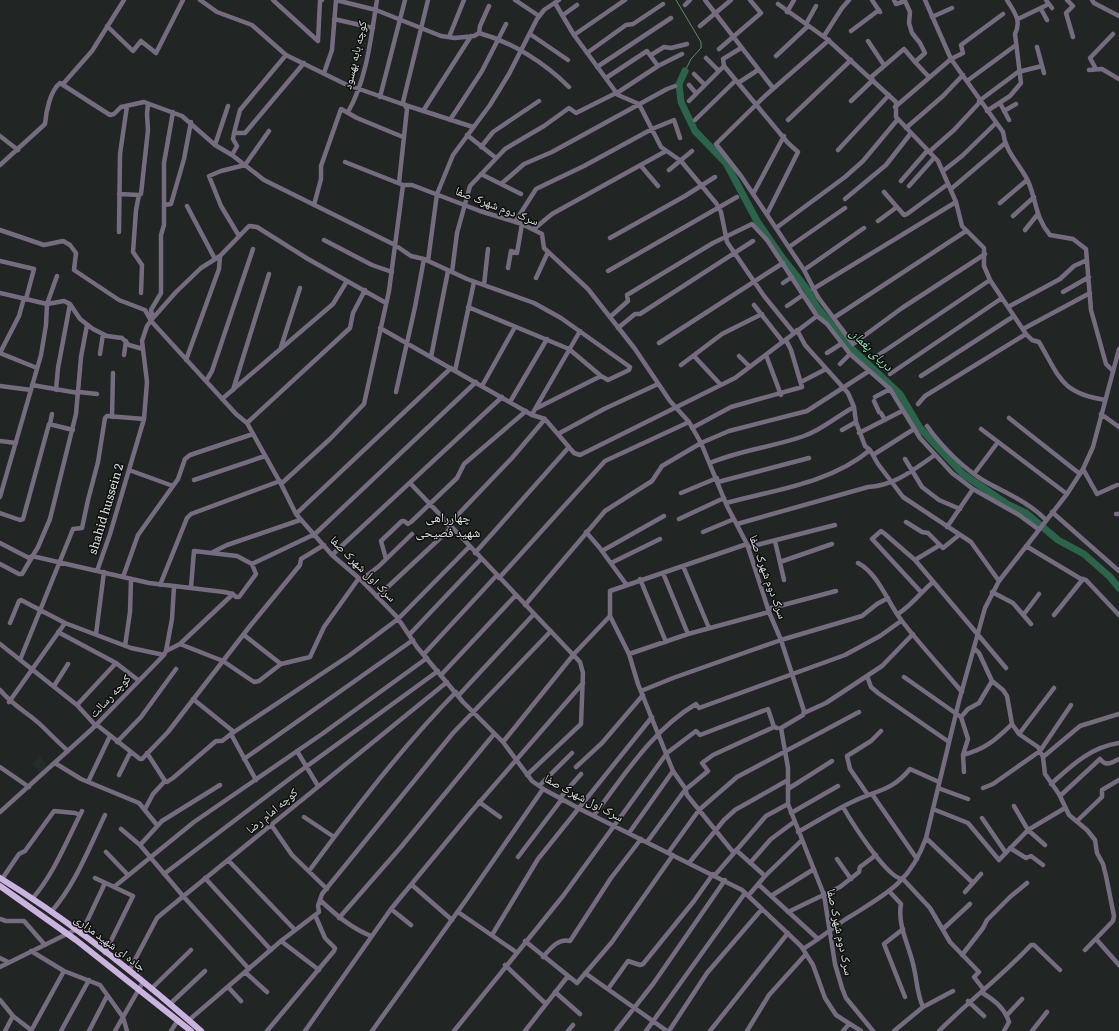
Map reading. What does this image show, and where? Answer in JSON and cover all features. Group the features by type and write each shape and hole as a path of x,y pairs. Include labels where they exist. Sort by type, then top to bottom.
{"main road":[{"name":"جاده ای شهید مزاری","path":"1,879 78,932 143,982 201,1031"},
{"path":"0,886 68,934 139,988 191,1031"}],"street":[{"path":"63,84 92,51 124,0"},
{"path":"107,26 133,51 141,41 156,53 183,0"},
{"path":"200,0 205,2 217,12 252,25 286,55 324,73 359,89 405,106 473,127"},
{"path":"273,0 318,41 320,1 322,0"},
{"path":"324,73 332,50 334,0 350,1 421,26 432,33 449,37 470,36 479,33 498,40 522,52 553,71 569,87"},
{"name":"کوچه بابه بهسود","path":"348,112 359,89 373,28 377,0"},
{"path":"380,96 399,19 406,0"},
{"path":"160,585 187,518 191,514 280,482 330,439 364,404 392,272 401,184 403,137 407,109 403,102 428,0"},
{"path":"449,37 464,0"},
{"path":"515,0 539,16"},
{"path":"574,35 618,2 625,0"},
{"path":"685,5 690,0"},
{"path":"705,0 773,88"},
{"path":"700,26 731,0"},
{"path":"718,49 761,13 750,0"},
{"path":"824,36 849,0"},
{"path":"851,31 880,11 872,0"},
{"path":"894,0 896,4 905,1 910,12 909,23 912,33 920,42 925,53 915,62"},
{"path":"925,0 951,59 979,101 1003,132 1004,144 1027,180 1034,197 1037,214 1042,225 1050,235 1074,239 1086,249 1091,310 1106,364 1112,370"},
{"path":"987,111 1010,96 1021,83 1021,77 1018,72 1015,34 1018,28 1018,19 1007,0"},
{"path":"1067,0 1073,6 1066,13 1073,37"},
{"path":"1092,0 1094,3 1119,16"},
{"path":"396,392 426,260 437,194 453,155 490,105 522,52 539,16 557,1 574,35 616,92 623,99 639,104 658,143 666,151 681,161 702,185 718,207 727,236 727,242 736,252 755,281 805,345 844,388 854,407 859,433 866,448 870,450 903,497 977,548 999,581"},
{"path":"787,12 793,1"},
{"path":"587,53 626,25 633,24 662,4"},
{"path":"778,4 787,12 829,40 896,102 896,117 928,151 943,171 956,202 962,226 984,248 984,266 990,280 1026,334 1032,340 1038,342 1064,384 1074,392 1090,398 1105,400"},
{"path":"1018,19 1049,4"},
{"path":"563,15 577,5"},
{"path":"479,33 480,26 489,6"},
{"path":"776,56 807,25 816,6"},
{"path":"932,17 952,8"},
{"path":"1041,9 1047,20"},
{"path":"895,107 951,59 962,53 961,45 1003,14"},
{"path":"597,67 671,18"},
{"path":"334,19 373,28"},
{"path":"450,120 482,71 506,24"},
{"path":"530,34 568,60"},
{"path":"1096,69 1090,58 1113,34"},
{"path":"423,111 470,36"},
{"path":"829,40 773,88 716,144 767,214 804,270 813,289 853,344 902,308 985,254"},
{"path":"868,41 884,65"},
{"path":"651,55 664,46 671,48 687,44"},
{"path":"967,82 1016,45"},
{"path":"1037,47 1044,73"},
{"path":"741,48 722,60 724,66 798,154 767,214"},
{"path":"851,101 884,65 904,49 929,77"},
{"path":"606,78 647,51 658,66"},
{"path":"431,357 450,272 457,232 470,186 496,158 513,143 544,126 569,108 576,113 682,54"},
{"path":"232,155 237,146 233,139 240,110 286,55"},
{"path":"706,58 719,71"},
{"path":"788,120 851,60"},
{"path":"234,133 245,133 304,63"},
{"path":"689,101 724,66"},
{"path":"901,181 928,151 970,114 979,101 1018,72 1042,66"},
{"path":"1089,70 1102,69 1119,79"},
{"path":"695,120 736,82 758,70"},
{"path":"694,74 705,85"},
{"path":"906,128 943,96 963,75"},
{"path":"0,165 45,124 46,114 56,86 60,83 110,115 114,114 121,107 137,102 173,112 191,122 215,145 232,155 264,180 395,245 411,256 426,260 474,282 534,303 580,331 630,367 629,370 608,380 569,350 547,339 514,327 468,307"},
{"path":"689,85 696,93"},
{"path":"501,184 524,164 552,152 675,86"},
{"path":"838,150 889,95"},
{"path":"481,147 494,132 539,101"},
{"path":"1000,103 1009,120"},
{"path":"141,293 142,265 133,252 138,195 141,194 145,166 148,104"},
{"path":"1004,111 1016,104"},
{"path":"120,232 120,154 127,106"},
{"path":"215,145 228,106"},
{"path":"314,205 321,179 322,166 341,109 358,118 403,137"},
{"path":"152,320 151,310 162,293 161,235 164,225 164,163 173,112"},
{"path":"776,228 845,177 863,161 898,119"},
{"path":"515,222 536,189 652,129 674,120 680,138"},
{"path":"164,205 171,204 184,159 191,122"},
{"path":"943,171 962,156 996,123"},
{"path":"239,236 221,206 209,176 221,171 245,165 269,131"},
{"path":"845,199 886,165 911,133"},
{"path":"467,135 496,158"},
{"path":"0,136 18,150"},
{"path":"753,194 784,136"},
{"path":"951,189 1004,144"},
{"path":"534,229 552,214 666,151"},
{"path":"669,170 692,151"},
{"path":"909,186 934,158"},
{"name":"سرک دوم شهرک صفا","path":"345,162 401,184 437,194 464,205 522,224 542,234 542,244 548,252 588,290 610,317 658,384 689,422 701,443 726,503 748,546 769,611 801,696 804,713"},
{"path":"641,166 658,186"},
{"path":"481,174 521,194"},
{"path":"610,238 715,177"},
{"path":"1000,203 1027,180"},
{"path":"884,192 904,214 907,214 948,184"},
{"path":"119,194 138,195"},
{"path":"608,271 737,197"},
{"path":"1013,216 1034,197"},
{"path":"813,289 956,202"},
{"path":"186,360 219,269 218,258 187,206"},
{"path":"878,221 897,207"},
{"path":"789,248 845,208"},
{"path":"1025,230 1037,214"},
{"path":"508,268 511,251 517,253 522,224"},
{"path":"610,317 628,300 627,295 727,236 752,224 767,240 817,316 827,324 850,354 890,389 914,429 935,455 952,473 973,489 1019,515 1039,529"},
{"path":"152,320 176,292 201,268 218,258 249,226 257,227 308,259 386,302"},
{"path":"804,270 864,228"},
{"name":"سرک اول شهرک صفا","path":"0,230 44,245 56,241 62,241 70,245 76,253 74,270 119,300 145,310 186,360 222,399 247,423 300,520 315,534 332,555 360,579 398,619 412,640 439,673 473,712 503,742 527,775 541,788 561,799 725,880 747,894 803,949 813,965 830,1008 836,1015 861,1031"},
{"path":"834,317 966,231"},
{"path":"324,240 372,265 392,272"},
{"path":"618,328 635,314 640,314 753,241"},
{"path":"206,381 212,371 253,249"},
{"path":"484,285 488,249"},
{"path":"536,278 548,252"},
{"path":"1008,307 1060,279 1074,266 1087,260"},
{"path":"0,261 34,269 19,316 0,353 37,368"},
{"path":"659,343 783,263"},
{"path":"233,390 269,274"},
{"path":"0,497 32,388 43,344 47,304 56,276"},
{"path":"783,283 792,277"},
{"path":"1063,292 1089,277"},
{"path":"877,356 990,280"},
{"path":"222,399 333,304 347,281"},
{"path":"296,514 453,369 474,282"},
{"path":"280,349 300,288"},
{"path":"247,423 350,328 353,313 366,290"},
{"path":"0,293 47,304 64,301 70,304 87,325 103,334 122,338 129,345 142,349"},
{"path":"1023,329 1090,293"},
{"path":"787,306 803,295"},
{"path":"890,374 1002,298"},
{"path":"56,390 58,368 70,304"},
{"path":"692,428 732,407 781,395 802,387 791,350 754,305"},
{"path":"681,365 722,334 762,314"},
{"path":"380,328 408,342 431,357 532,415 545,420 574,453 580,455 677,408 720,384 735,378 795,331 817,316"},
{"path":"921,376 1014,316"},
{"name":"shahid hussein 2","path":"152,320 146,326 142,341 147,382 144,419 97,571 123,576 131,580 160,585 191,587 233,594"},
{"path":"0,564 21,574 38,547 50,519 73,430 81,358 87,325"},
{"path":"482,386 514,327"},
{"path":"532,415 580,331"},
{"path":"100,354 103,334"},
{"path":"918,404 925,396 1026,334"},
{"path":"510,402 547,339"},
{"path":"124,354 126,341"},
{"path":"827,354 841,344"},
{"path":"803,949 890,892 904,879 918,859 926,838 956,713 985,608 999,581 1067,494 1082,471 1093,447 1112,370 1119,349"},
{"path":"840,364 850,354"},
{"path":"766,355 781,395"},
{"path":"694,356 720,384"},
{"path":"740,356 750,367"},
{"path":"801,382 826,369"},
{"path":"525,605 605,511 615,503 652,481 662,466 701,443 729,431 807,410 869,371"},
{"path":"112,417 113,373"},
{"path":"535,409 601,376"},
{"path":"191,587 194,551 213,552 237,556 252,564 315,534 476,382"},
{"path":"558,434 604,408 658,384"},
{"path":"0,386 97,394"},
{"path":"885,420 879,412 874,399 890,389"},
{"path":"332,555 502,397"},
{"path":"710,463 734,453 805,436 825,426 841,414 854,407"},
{"path":"386,559 381,541 402,521 404,520 408,524 411,522 457,478 464,464 526,411"},
{"path":"859,433 902,411"},
{"path":"0,513 20,520 22,519 52,414"},
{"path":"1101,414 1119,427"},
{"path":"20,660 73,529 82,528 98,462 105,418 107,416 144,419"},
{"path":"1009,418 1082,471 1097,494 1117,485"},
{"path":"377,596 450,526 545,420"},
{"path":"114,887 149,857 194,822 298,751 426,656 605,461 689,422"},
{"path":"842,430 856,422"},
{"path":"50,424 73,430"},
{"path":"927,426 947,449 974,474 1035,509 1045,521"},
{"path":"873,456 914,429"},
{"path":"981,429 1067,494"},
{"path":"123,576 138,536 182,472 181,468 185,459 190,455 253,434"},
{"path":"0,441 16,443"},
{"path":"974,474 998,442"},
{"path":"475,553 569,447"},
{"path":"726,503 817,479 860,458 870,450"},
{"path":"703,532 735,521 868,487 882,487 912,471 935,455"},
{"path":"194,480 265,456"},
{"path":"681,493 717,480 809,458"},
{"path":"905,459 922,487 939,500 960,510"},
{"path":"129,470 173,486"},
{"path":"410,483 469,547 574,654 580,662 583,683 581,724 527,775"},
{"path":"947,527 973,489"},
{"path":"678,520 724,498"},
{"path":"1052,512 1119,571"},
{"path":"602,551 664,516"},
{"path":"213,552 227,545 300,520"},
{"path":"906,522 922,532 928,533 943,548 959,535"},
{"path":"765,876 734,851 714,830 673,771 659,732 642,693 629,654 610,616 610,591 640,579 748,546 775,541 835,525"},
{"path":"920,592 872,539 881,531 915,560 977,636 1006,668"},
{"path":"586,532 626,584"},
{"path":"180,644 223,661 254,682 259,681 281,664 310,657 324,627 360,579 386,559 412,534"},
{"path":"610,563 660,539"},
{"path":"775,541 784,580"},
{"path":"0,542 26,556 60,561 97,571"},
{"path":"0,644 54,686 77,705 96,725 130,753 140,759 168,732 300,565 301,559 324,544"},
{"path":"780,562 832,544"},
{"path":"915,560 940,545"},
{"path":"1026,546 1088,581 1119,614"},
{"path":"145,809 153,794 165,781 167,782 173,778 216,741 222,741 350,655 398,619 469,547"},
{"path":"409,635 481,559"},
{"path":"858,563 869,572 888,598 901,621 962,692"},
{"name":"کوچه رسالت","path":"0,812 96,725 165,653 180,644 233,594 236,597 239,596 256,574 252,564"},
{"path":"683,566 709,628"},
{"path":"96,634 104,572"},
{"path":"663,573 688,634"},
{"path":"640,579 666,642"},
{"path":"1054,615 1083,579"},
{"path":"125,646 130,612 131,580"},
{"path":"898,614 913,604 920,592 933,582"},
{"path":"10,623 20,600 40,609 65,624 96,634 125,646 165,653 172,619 174,587"},
{"path":"629,654 688,634 836,591"},
{"path":"992,592 1013,603 1031,624"},
{"path":"1024,614 1039,594"},
{"path":"164,874 306,767 439,673 516,595"},
{"path":"576,767 602,743 642,693 673,678 781,640 862,616 877,604 888,598"},
{"path":"309,871 334,837 434,715 457,694 534,614"},
{"path":"503,742 574,654 610,616"},
{"path":"594,815 659,732 683,712 696,704 699,708 845,655 880,636 901,621"},
{"path":"9,702 65,624"},
{"path":"189,1020 281,941 319,912 320,900 327,889 453,733 551,631"},
{"path":"58,632 116,663 138,680"},
{"path":"647,842 685,790 708,770 702,764 713,755 774,727 781,728 804,713 826,703 889,660 913,634"},
{"path":"244,635 281,664"},
{"path":"244,759 412,640"},
{"path":"974,648 979,653 992,681 1008,696 1012,724 1020,734 1032,741 1040,751 1043,757 1046,774 1060,796 1069,815 1087,830 1095,840 1097,854 1103,864 1114,910 1113,921 1085,950"},
{"path":"77,705 116,663"},
{"path":"54,686 68,664"},
{"path":"117,742 141,717 176,669"},
{"path":"867,676 871,687 878,694 949,742"},
{"path":"904,677 961,717 968,738 963,755 964,772"},
{"path":"961,717 968,709 979,703 992,681"},
{"name":"کوچه امام رضا","path":"129,971 157,918 205,878 272,826 318,786 447,682"},
{"path":"305,1031 391,909 479,802 583,683"},
{"path":"1020,734 1054,688"},
{"path":"0,690 9,702 42,726 54,740 68,751"},
{"path":"193,699 232,733 256,780"},
{"path":"983,788 993,784 1040,751 1071,705"},
{"path":"454,1031 505,965 563,896 667,753 696,731 700,735 768,709 774,727"},
{"path":"525,941 577,983 612,942 699,810 737,777 785,753 859,712"},
{"path":"1043,757 1080,726 1119,714"},
{"path":"492,935 538,859 652,717"},
{"path":"963,755 982,749 989,745 1012,724"},
{"name":"سرک دوم شهرک صفا","path":"781,728 788,780 788,804 824,895 835,964 846,998 873,1031"},
{"path":"881,731 871,742 847,756 850,769 918,859"},
{"path":"339,918 401,847 494,734"},
{"path":"88,782 110,736"},
{"path":"1051,784 1087,753 1110,744 1119,743"},
{"path":"298,751 318,786"},
{"path":"119,775 130,753"},
{"path":"147,753 165,781"},
{"path":"372,1031 458,912 541,788 572,753"},
{"path":"1060,796 1100,759 1104,764 1108,765 1119,759"},
{"path":"788,789 832,761"},
{"path":"55,763 88,782 139,803 157,825"},
{"path":"0,767 29,787"},
{"path":"798,832 843,807 890,787 898,782 910,769 939,782"},
{"path":"629,833 673,771"},
{"path":"518,857 581,774"},
{"path":"689,863 714,830 735,810 788,780"},
{"path":"1077,822 1102,797 1102,790 1119,780"},
{"path":"140,845 157,825 220,785"},
{"path":"791,813 838,786"},
{"path":"938,788 968,799"},
{"path":"479,802 500,817"},
{"path":"608,989 628,961 638,965 643,964 734,851 766,816 788,804"},
{"path":"1014,806 1028,830 1045,845"},
{"path":"843,807 876,855 898,878 904,879 910,888 922,897 950,942 979,972 974,977 983,991 998,1004 1007,1016 1009,1022 1004,1031"},
{"path":"932,809 968,823 998,859 1006,853 1028,830 1065,808"},
{"path":"1,879 54,811 81,813 54,865 39,891 32,899"},
{"path":"51,912 62,900 105,815"},
{"path":"304,817 334,837"},
{"path":"982,818 1006,853"},
{"path":"750,863 771,839 794,822"},
{"path":"272,826 292,855 327,889"},
{"path":"121,829 140,845 183,896 249,969"},
{"path":"543,957 553,945 564,939 570,941 575,935 611,878 640,838"},
{"path":"926,838 972,882"},
{"path":"646,1031 747,894 802,840"},
{"path":"1010,848 1026,858 1031,856 1043,865"},
{"path":"106,852 128,875"},
{"path":"788,912 824,895 851,879 859,872 860,867 876,855"},
{"path":"836,859 851,879"},
{"path":"228,860 295,930"},
{"path":"771,896 814,870"},
{"path":"964,892 981,874"},
{"path":"95,878 133,896 105,953"},
{"path":"205,878 271,950"},
{"path":"616,1031 635,1008 725,880"},
{"path":"0,967 68,934 78,932 105,883"},
{"path":"758,884 818,939"},
{"path":"962,955 983,928 987,920 1010,897 1027,884"},
{"path":"412,885 452,920"},
{"path":"890,892 901,904 900,912 903,929 914,969 916,987 923,1007"},
{"path":"320,900 339,918 357,930 372,936"},
{"path":"943,929 970,904"},
{"path":"391,909 411,925"},
{"path":"585,973 668,1031 707,973 762,909"},
{"path":"458,912 516,952"},
{"path":"267,1031 319,970 335,948 325,938 315,914"},
{"path":"0,919 6,921 24,921 45,945"},
{"path":"903,929 884,944 905,997"},
{"path":"710,1031 788,933"},
{"path":"1096,939 1119,965"},
{"path":"281,941 319,970"},
{"path":"939,1031 968,1002 1006,972 1031,945 1034,945 1060,970"},
{"path":"151,989 191,950"},
{"path":"31,951 64,970 100,985 123,1017 127,1031"},
{"path":"746,1031 769,995 806,954"},
{"path":"0,958 8,962"},
{"path":"505,965 546,1004"},
{"path":"0,1000 13,1016 31,1030 64,970"},
{"path":"170,1004 205,971"},
{"path":"245,972 267,992"},
{"path":"525,1031 568,976"},
{"path":"61,1031 89,980"},
{"path":"115,1031 143,982"},
{"path":"228,987 241,1001"},
{"path":"894,1031 923,1007 953,991"},
{"path":"555,992 580,1014"},
{"path":"89,1031 107,996"},
{"path":"1007,1016 1022,999"},
{"path":"968,1002 984,1016"},
{"path":"1032,1031 1047,1012"},
{"path":"5,1031 13,1016"},
{"path":"171,1031 178,1020"},
{"path":"568,1031 573,1024"},
{"path":"844,1031 849,1024"}],"shaded area":[{"path":"40,756 48,766 40,773 32,764"}],"waterway":[{"path":"676,0 701,42 701,48 691,59 685,71"},
{"name":"دریای پغمان","path":"685,71 679,84 681,102 695,131 726,163 757,221 781,256 806,288 817,307 850,347 900,394 920,428 963,474 1007,504 1026,513 1058,540 1084,554 1110,577 1119,588"}],"district":[{"name":"چهارراهی شهید فصیحی","path":"448,524"}]}
